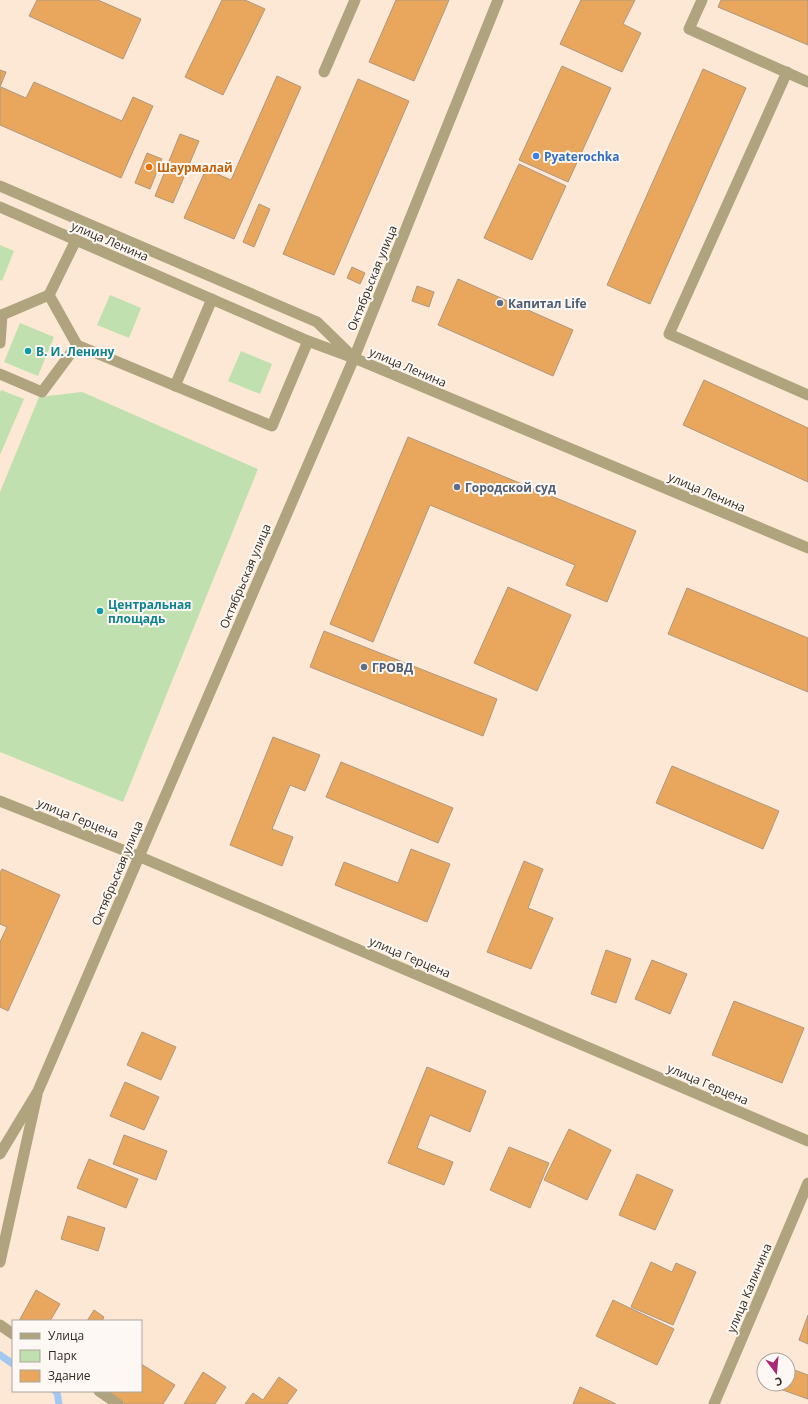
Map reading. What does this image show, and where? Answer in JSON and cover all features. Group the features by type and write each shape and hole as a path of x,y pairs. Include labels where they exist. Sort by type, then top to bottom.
{"street":[{"path":"324,72 355,0"},
{"name":"Октябрьская улица","path":"0,1154 38,1091 138,856 354,358 498,0"},
{"path":"702,0 689,29 808,82"},
{"path":"787,72 669,334 808,395"},
{"path":"0,186 317,322 354,358"},
{"name":"улица Ленина","path":"0,207 308,341 354,358 808,548"},
{"path":"0,343 1,315 49,295 76,240"},
{"path":"49,295 77,345 272,426 308,341"},
{"path":"175,386 212,299"},
{"path":"0,374 42,392 77,345"},
{"name":"улица Герцена","path":"0,801 138,856 808,1141"},
{"path":"0,1262 38,1091"},
{"name":"улица Калинина","path":"714,1404 808,1183"},
{"path":"0,1325 12,1333"},
{"path":"100,1392 118,1404"}],"green space":[{"path":"0,245 14,251 2,281 0,280"},
{"path":"110,295 141,308 129,338 97,325"},
{"path":"20,323 54,337 38,376 4,362"},
{"path":"241,351 272,364 260,394 228,381"},
{"path":"1,390 24,399 0,455 0,392"},
{"path":"82,392 258,469 123,802 0,752 0,492 39,397"}],"building":[{"path":"37,0 98,0 141,19 123,59 29,16"},
{"path":"222,0 245,0 265,9 223,95 185,77"},
{"path":"396,0 449,0 414,81 369,62"},
{"path":"581,0 635,0 623,24 641,33 622,72 560,44"},
{"path":"721,0 808,0 808,45 718,7"},
{"path":"562,66 611,88 568,182 519,160"},
{"path":"703,69 746,88 650,304 607,285"},
{"path":"0,70 6,72 0,87"},
{"path":"277,76 301,87 234,239 184,218 206,169 231,180"},
{"path":"358,79 409,101 334,275 283,254"},
{"path":"34,82 122,121 133,97 153,106 121,178 0,125 1,87 26,98"},
{"path":"180,134 199,141 173,203 155,196"},
{"path":"147,153 162,159 150,189 135,183"},
{"path":"519,164 566,186 532,260 484,238"},
{"path":"259,204 270,209 254,247 243,242"},
{"path":"352,267 365,273 360,284 347,278"},
{"path":"458,279 573,330 553,376 438,325"},
{"path":"417,286 434,292 429,307 412,301"},
{"path":"704,380 808,428 808,482 683,425"},
{"path":"408,437 636,531 607,602 566,585 575,565 430,505 373,642 330,624"},
{"path":"508,587 571,615 537,691 474,663"},
{"path":"687,588 808,638 808,692 668,634"},
{"path":"324,631 497,699 483,736 310,667"},
{"path":"273,737 320,755 305,791 290,785 272,829 293,837 282,866 230,845"},
{"path":"341,762 453,808 438,843 326,797"},
{"path":"672,766 779,811 763,849 656,803"},
{"path":"411,849 450,864 427,922 335,885 344,862 398,883"},
{"path":"524,861 543,869 528,908 553,918 531,969 487,952"},
{"path":"2,869 60,895 8,1011 0,1007 0,942 7,927 0,924 0,873"},
{"path":"606,950 631,959 616,1003 591,994"},
{"path":"652,960 687,974 670,1014 635,999"},
{"path":"734,1001 804,1028 782,1083 712,1055"},
{"path":"142,1032 176,1047 161,1080 127,1065"},
{"path":"427,1067 486,1091 470,1132 430,1115 417,1148 453,1162 444,1185 388,1163"},
{"path":"125,1082 159,1097 144,1130 110,1116"},
{"path":"569,1129 611,1150 587,1200 544,1180"},
{"path":"124,1135 167,1151 156,1180 113,1164"},
{"path":"509,1147 549,1163 530,1208 490,1190"},
{"path":"89,1159 138,1179 126,1208 77,1188"},
{"path":"637,1174 673,1190 655,1230 619,1215"},
{"path":"68,1216 105,1228 98,1251 61,1239"},
{"path":"651,1262 672,1272 676,1263 696,1272 673,1325 631,1307"},
{"path":"36,1290 60,1304 51,1320 20,1320"},
{"path":"613,1300 674,1329 657,1365 596,1336"},
{"path":"94,1310 104,1317 102,1320 88,1320"},
{"path":"808,1315 808,1344 799,1340"},
{"path":"142,1365 175,1385 163,1404 125,1404 107,1392 142,1392"},
{"path":"796,1371 808,1375 808,1399 788,1392 796,1392"},
{"path":"203,1372 226,1387 215,1404 184,1404"},
{"path":"279,1377 297,1390 287,1404 245,1404 253,1393 263,1400"},
{"path":"580,1387 616,1404 573,1404"}],"waterway":[{"path":"0,1355 12,1363"},
{"path":"57,1392 59,1404"}],"place":[{"name":"Pyaterochka","path":"536,156"},
{"name":"Шаурмалай","path":"149,167"},
{"name":"Капитал Life","path":"500,303"},
{"name":"В. И. Ленину","path":"28,351"},
{"name":"Городской суд","path":"457,487"},
{"name":"Центральная площадь","path":"100,611"},
{"name":"ГРОВД","path":"364,667"}]}
